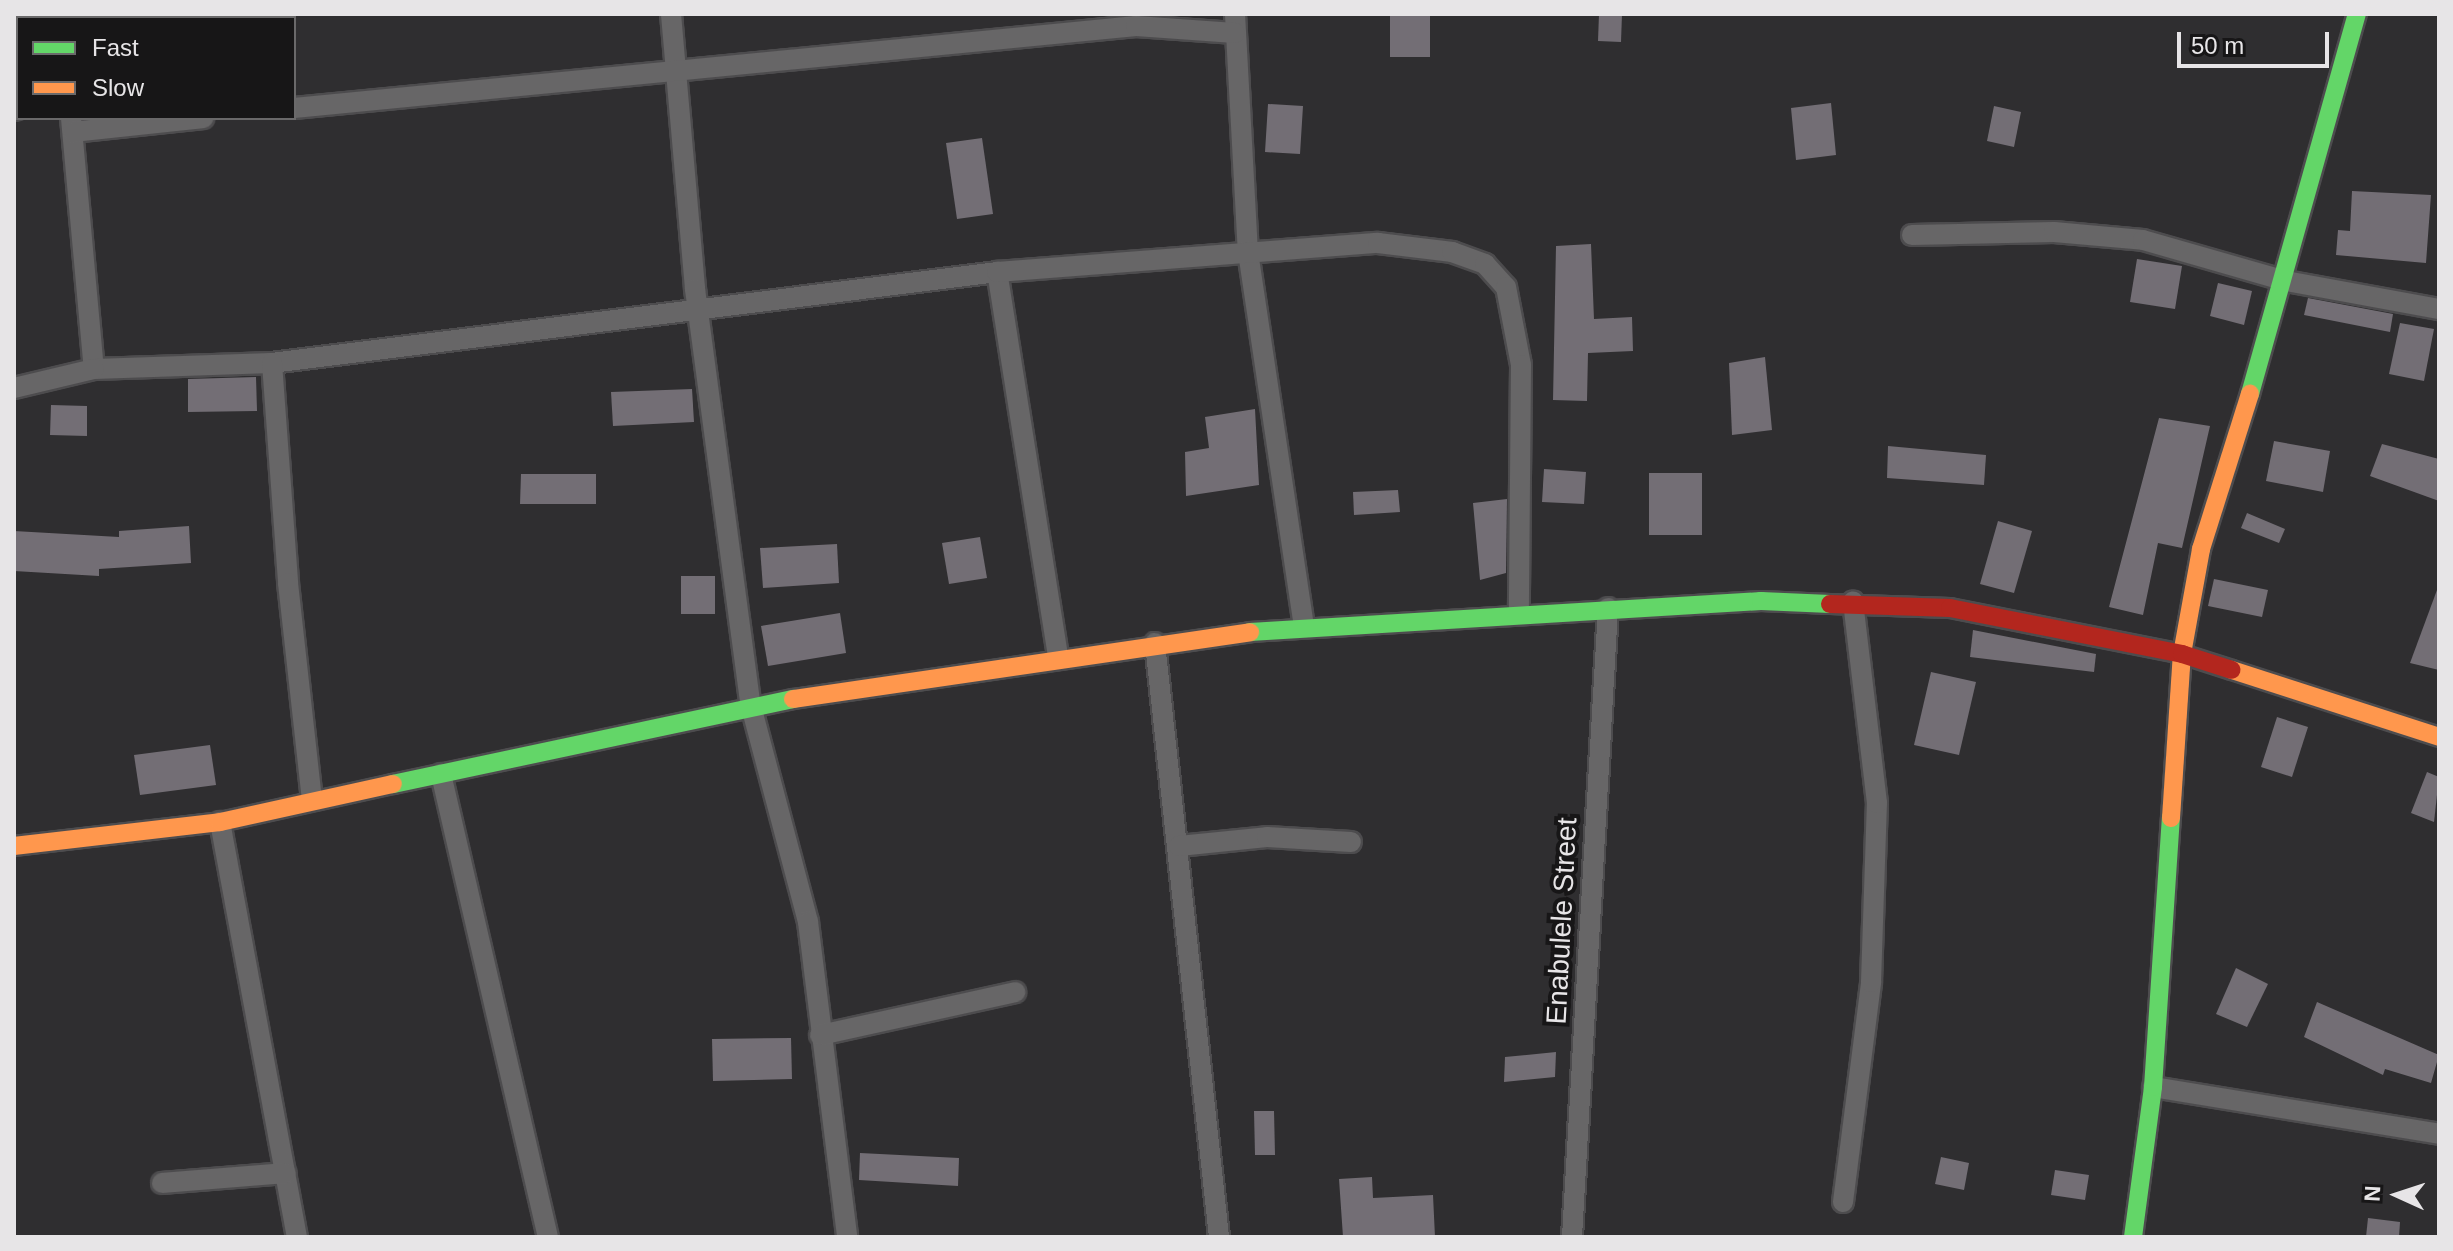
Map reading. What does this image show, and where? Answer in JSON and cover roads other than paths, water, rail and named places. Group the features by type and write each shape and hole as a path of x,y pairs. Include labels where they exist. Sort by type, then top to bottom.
{"street":[{"path":"671,14 673,67 698,313 751,706 808,922 847,1237"},
{"path":"2133,1237 2153,1087 2182,654 2201,549 2286,281 2357,14"},
{"path":"296,108 673,67 1136,26 1235,24 1248,252 1304,625"},
{"path":"94,369 72,125 166,120"},
{"path":"1912,235 2054,232 2143,240 2286,281 2439,309"},
{"path":"14,388 94,369 272,363 698,313 997,272 1248,252 1283,255 1378,243 1452,252 1485,264 1506,287 1521,365 1519,612"},
{"path":"997,272 1058,656"},
{"path":"272,363 288,583 312,799"},
{"path":"1843,1202 1871,982 1877,803 1853,601"},
{"path":"14,846 220,822 312,799 751,706 1058,656 1304,625 1519,612 1853,601 1950,608 2182,654 2439,737"},
{"name":"Enabulele Street","path":"1572,1237 1608,608"},
{"path":"1155,643 1219,1237"},
{"path":"441,774 548,1237"},
{"path":"220,822 297,1237"},
{"path":"1179,846 1267,837 1351,842"},
{"path":"820,1035 1015,992"},
{"path":"2153,1087 2439,1134"},
{"path":"162,1183 286,1173"}]}
